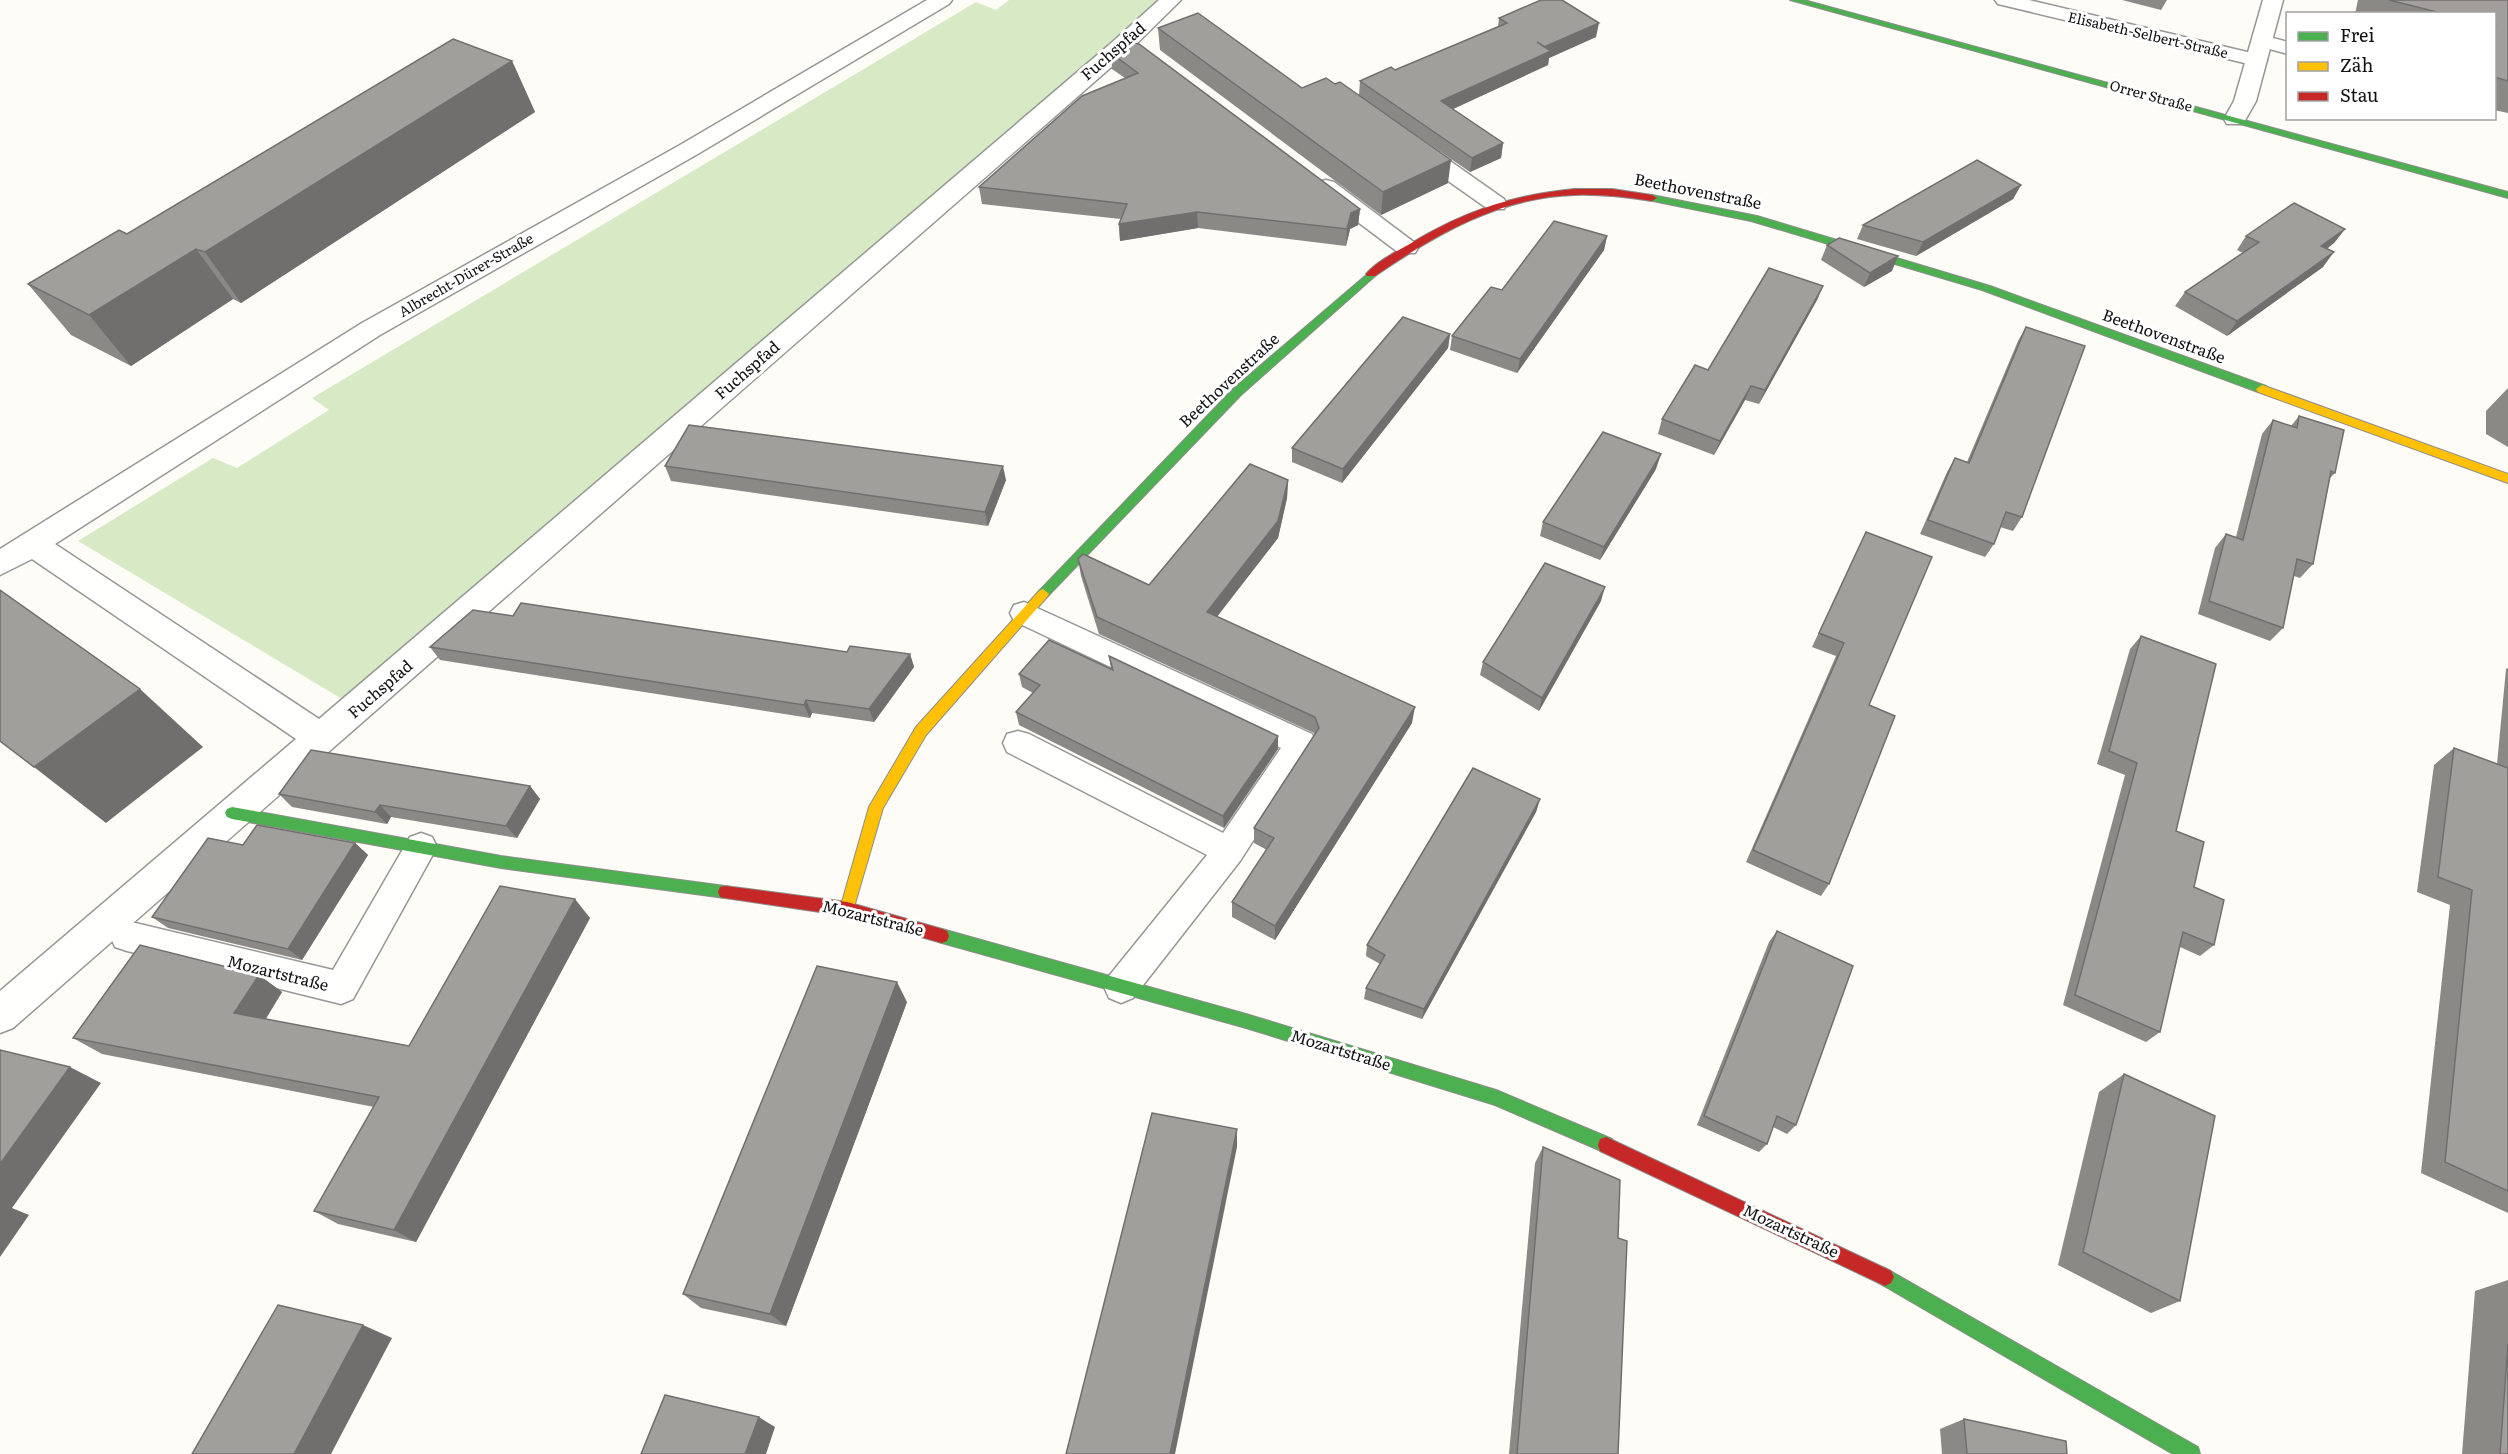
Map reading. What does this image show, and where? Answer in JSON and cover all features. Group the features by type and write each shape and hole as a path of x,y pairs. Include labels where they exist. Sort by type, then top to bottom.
{"street":[{"name":"Albrecht-Dürer-Straße","path":"0,564 371,329 688,150 942,0"},
{"name":"Fuchspfad","path":"0,1015 1117,50 1171,0"},
{"name":"Orrer Straße","path":"1794,0 2508,195"},
{"path":"2235,119 2245,101 2273,0"},
{"name":"Beethovenstraße","path":"847,909 876,807 921,731 1024,613 1237,392 1369,276 1407,248 1479,210 1514,199 1573,192 1632,194 1753,218 1986,288 2508,479"},
{"path":"31,543 322,739"},
{"name":"Mozartstraße","path":"232,813 501,862 847,909 1246,1021 1496,1098 1618,1150 1864,1266 1964,1321 2191,1454"}],"lane":[{"name":"Elisabeth-Selbert-Straße","path":"2005,0 2259,51 2286,48"},
{"path":"1117,50 1146,52"},
{"path":"1402,138 1496,204"},
{"path":"1307,173 1407,248"},
{"path":"1024,613 1301,743 1229,851 1121,987"},
{"path":"1018,743 1229,851"},
{"name":"Mozartstraße","path":"127,936 341,988 422,847"}],"green space":[{"path":"1009,0 1161,0 342,699 78,541 213,458 237,468 329,410 312,398 976,2 996,10"}],"building":[{"path":"1541,0 1562,0 1599,23 1544,47 1551,51 1441,101 1503,143 1472,158 1360,81 1391,67 1395,70 1507,23 1499,18"},
{"path":"2389,0 2508,0 2508,81 2496,78 2496,12 2437,12"},
{"path":"1198,13 1302,88 1326,78 1335,84 1340,82 1451,160 1383,192 1158,28"},
{"path":"453,39 512,61 205,252 196,249 89,315 28,284 119,230 127,234"},
{"path":"1134,43 1139,44 1360,209 1351,213 1347,229 1197,212 1119,224 1127,204 979,187 1082,96 1138,73 1111,53"},
{"path":"1977,160 2021,185 1923,242 1863,225"},
{"path":"2294,203 2345,229 2321,246 2334,252 2237,321 2185,292 2259,242 2246,236"},
{"path":"1554,221 1607,236 1520,359 1452,336 1491,287 1502,290"},
{"path":"1839,238 1898,256 1870,273 1827,245"},
{"path":"1769,268 1823,286 1765,390 1751,386 1720,441 1662,419 1695,365 1708,370"},
{"path":"1403,317 1450,334 1343,469 1292,448"},
{"path":"2026,327 2085,346 2022,517 2006,512 1994,544 1928,520 1955,458 1969,463"},
{"path":"2299,416 2344,430 2335,473 2331,471 2313,564 2297,559 2283,628 2209,601 2226,534 2243,540 2273,420 2297,428"},
{"path":"689,425 1003,466 985,512 665,466"},
{"path":"1603,432 1661,454 1604,547 1543,522"},
{"path":"1250,464 1288,480 1278,521 1207,612 1415,707 1275,926 1232,902 1274,838 1254,828 1319,728 1315,717 1097,617 1078,559 1083,554 1149,585"},
{"path":"1866,532 1932,557 1869,705 1895,716 1829,884 1753,850 1844,643 1819,633"},
{"path":"1545,563 1605,587 1542,698 1483,662"},
{"path":"0,590 140,689 34,767 0,741"},
{"path":"521,603 847,652 850,646 910,654 869,709 806,700 804,705 430,647 473,610 513,616"},
{"path":"2141,636 2216,664 2176,831 2204,842 2194,887 2224,900 2214,945 2183,932 2160,1032 2075,995 2137,763 2109,751"},
{"path":"1049,640 1113,670 1109,656 1278,736 1223,816 1016,712 1040,685 1019,674"},
{"path":"2454,748 2508,768 2508,1191 2445,1162 2472,890 2438,877"},
{"path":"311,750 530,786 506,826 380,805 375,812 279,794"},
{"path":"1473,768 1540,799 1424,1009 1366,988 1385,955 1367,945"},
{"path":"257,825 355,843 288,949 152,917 208,838 243,845"},
{"path":"500,886 575,899 394,1230 314,1211 379,1097 73,1038 140,945 259,975 234,1013 409,1046"},
{"path":"1777,931 1853,966 1796,1125 1777,1116 1767,1144 1704,1116"},
{"path":"817,966 897,982 770,1314 683,1294"},
{"path":"0,1050 70,1067 0,1164"},
{"path":"2124,1074 2215,1116 2180,1301 2083,1252"},
{"path":"1152,1113 1237,1129 1170,1454 1066,1454"},
{"path":"1543,1147 1620,1180 1618,1238 1627,1241 1618,1454 1517,1454"},
{"path":"278,1305 363,1325 294,1454 192,1454"},
{"path":"2508,1344 2508,1454 2500,1454"},
{"path":"665,1395 759,1417 745,1454 641,1454"},
{"path":"1964,1419 2066,1441 2067,1454 1967,1454"}],"traffic: fast":[{"path":"1794,0 2508,195"},
{"path":"1652,198 1753,218 1986,288 2262,389"},
{"path":"1043,594 1237,392 1371,274"},
{"path":"232,813 501,862 725,892"},
{"path":"942,936 1246,1021 1496,1098 1606,1145"},
{"path":"1885,1277 2191,1454"}],"traffic: slow":[{"path":"2262,389 2508,479"},
{"path":"847,909 876,807 921,731 1043,594"}],"traffic: jam":[{"path":"1371,274 1437,232 1470,216 1503,204 1538,196 1574,192 1612,192 1652,198"},
{"path":"725,892 847,909 942,936"},
{"path":"1606,1145 1885,1277"}]}
